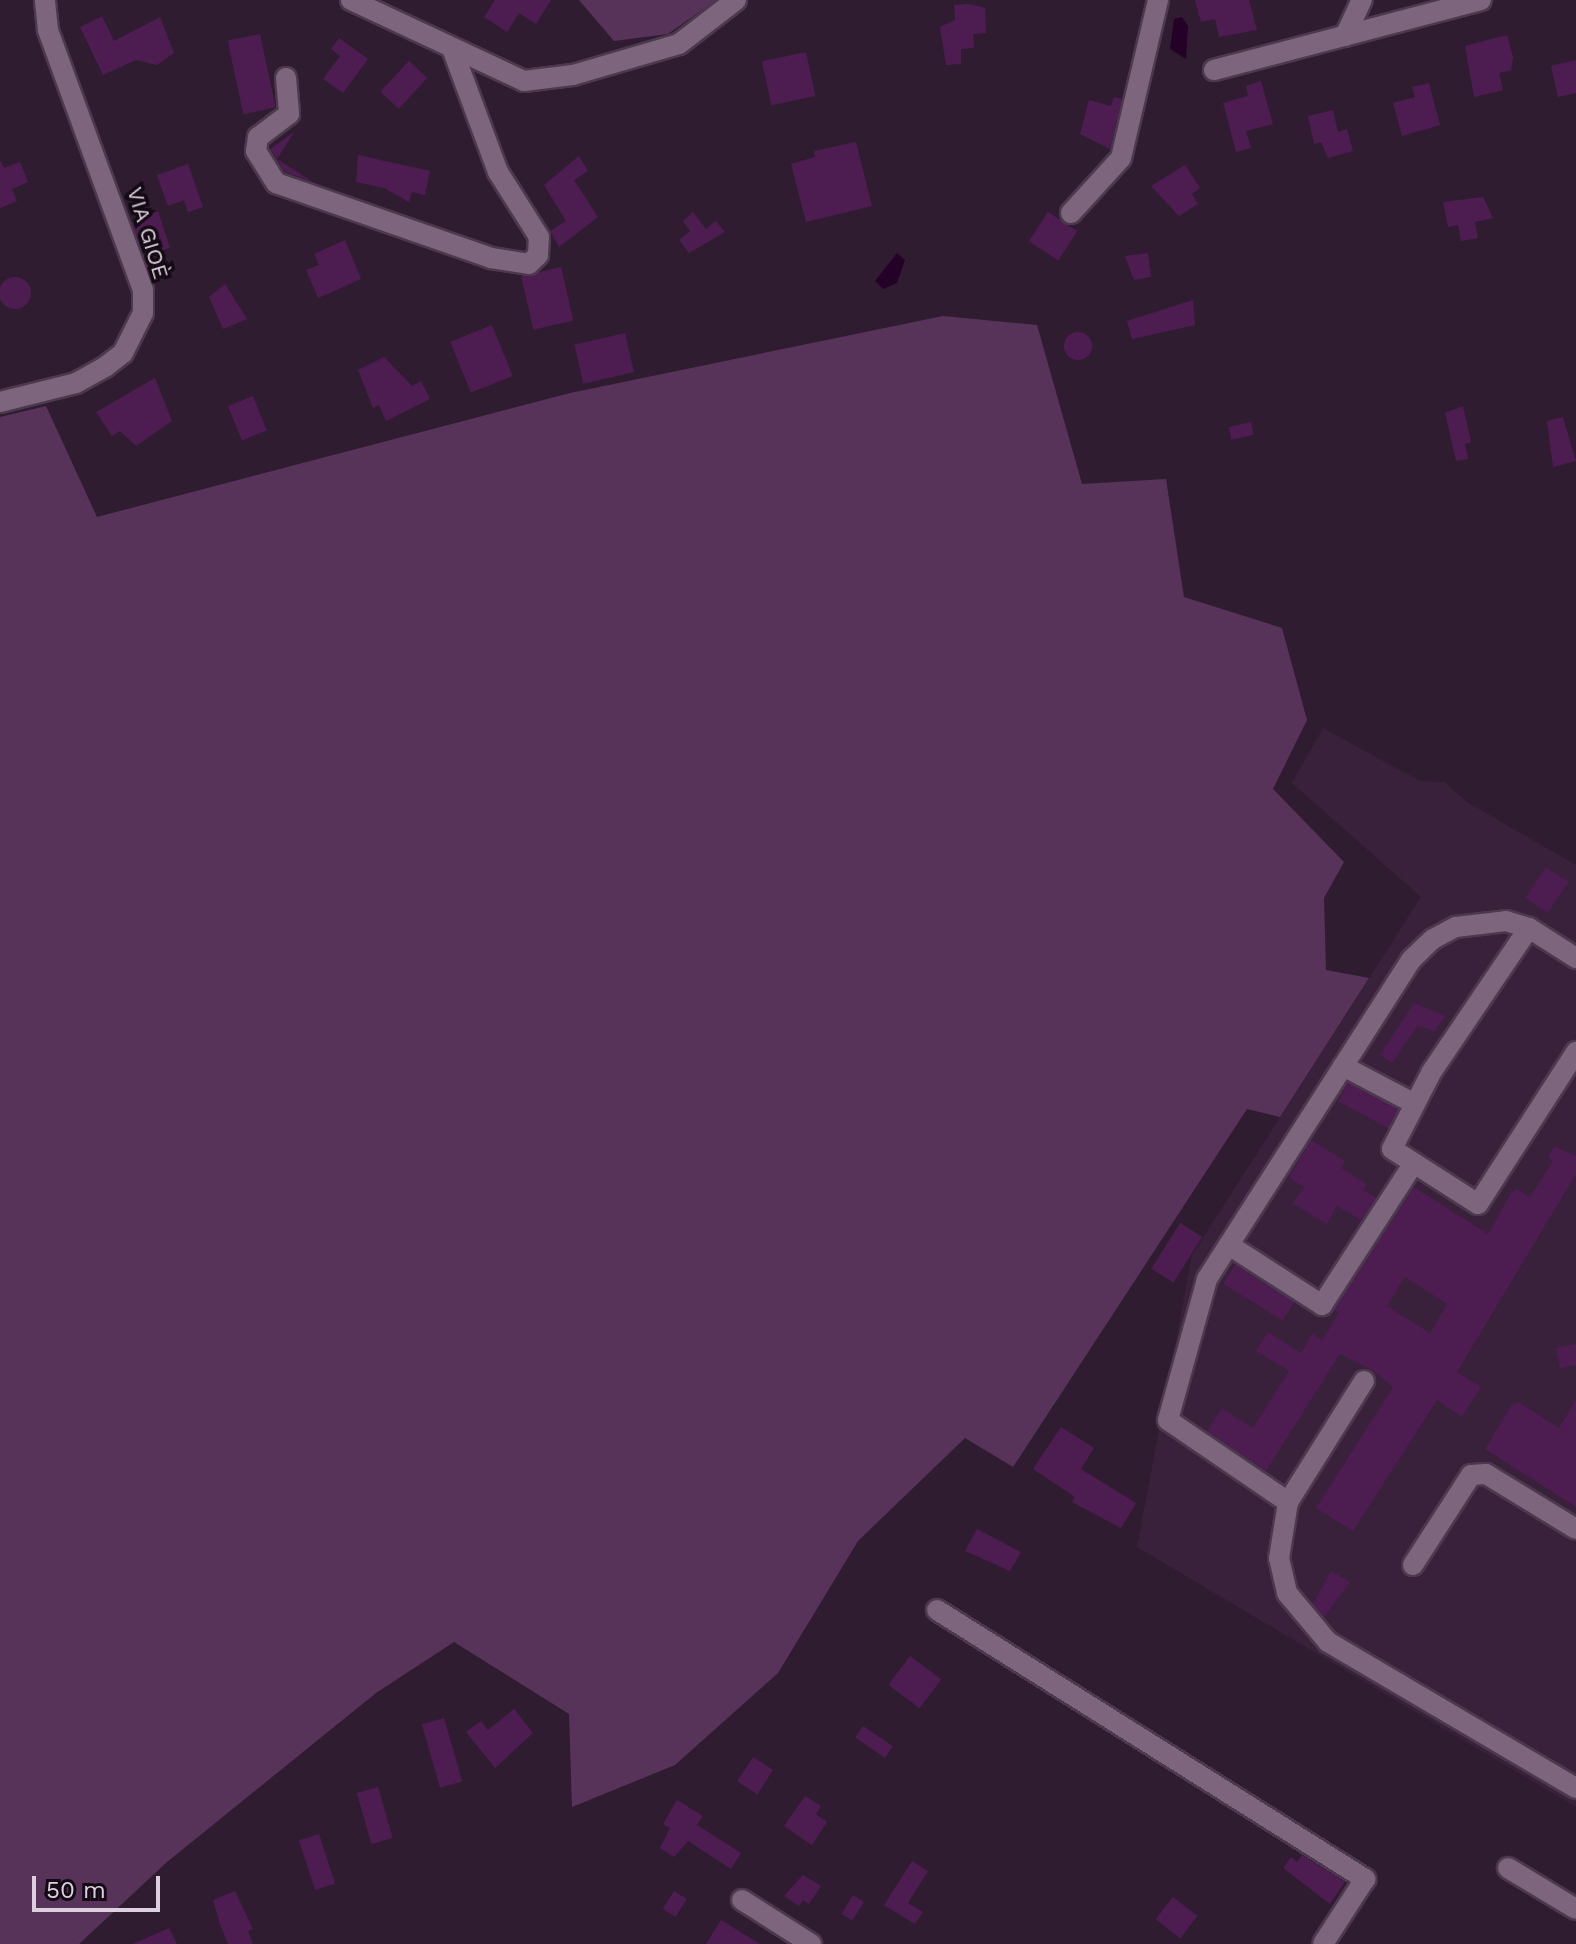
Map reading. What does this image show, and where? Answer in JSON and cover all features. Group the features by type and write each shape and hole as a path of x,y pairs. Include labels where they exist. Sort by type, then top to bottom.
{"street":[{"name":"VIA GIOÈ","path":"0,402 76,383 105,367 123,353 143,313 143,290 48,30 45,0"},
{"path":"351,0 453,51 524,81 573,75 679,44 736,0"},
{"path":"1071,213 1121,158 1158,0"},
{"path":"1345,36 1362,0"},
{"path":"1214,70 1481,0"},
{"path":"286,78 289,114 258,137 256,151 276,183 491,258 529,264 538,255 539,237 506,190 453,51"},
{"path":"1288,1502 1168,1420 1207,1279 1411,960 1433,939 1480,922 1529,928 1576,958"},
{"path":"1529,928 1415,1104 1392,1149 1478,1204 1576,1052"},
{"path":"1343,1066 1415,1104"},
{"path":"1229,1245 1322,1305 1414,1163"},
{"path":"1364,1381 1288,1502 1279,1558 1287,1593 1305,1621 1328,1642 1576,1788"},
{"path":"1413,1565 1471,1475 1486,1474 1576,1529"},
{"path":"937,1610 1365,1879 1323,1944"},
{"path":"1508,1868 1576,1909"},
{"path":"742,1900 811,1944"}],"shaded area":[{"path":"579,0 716,0 668,34 614,41"},
{"path":"1182,17 1188,26 1186,59 1170,49 1174,19"},
{"path":"897,253 905,260 897,283 883,289 875,281"},
{"path":"943,316 1037,325 1082,484 1166,479 1184,597 1282,628 1307,720 1273,789 1344,862 1324,898 1326,970 1369,978 1280,1117 1247,1109 1013,1467 965,1438 858,1541 778,1673 675,1765 572,1807 569,1714 454,1642 376,1693 167,1862 79,1944 0,1944 0,417 46,406 97,517 570,393"},
{"path":"1323,728 1420,781 1445,782 1465,801 1576,865 1576,1807 1137,1547 1192,1255 1421,897 1292,783"}],"building":[{"path":"495,0 551,0 536,24 519,13 507,32 484,17"},
{"path":"1195,0 1249,0 1257,30 1219,37 1215,19 1201,22"},
{"path":"969,4 985,8 986,33 973,34 974,48 961,49 961,64 946,65 940,27 955,20 954,5"},
{"path":"102,16 114,41 160,17 174,53 157,65 136,60 103,75 80,27"},
{"path":"260,34 276,107 243,114 228,41"},
{"path":"1507,35 1513,57 1511,70 1499,73 1503,90 1474,97 1465,46"},
{"path":"339,38 368,59 343,93 323,79 340,56 331,49"},
{"path":"806,52 815,96 771,105 762,61"},
{"path":"1576,60 1576,93 1558,97 1551,66"},
{"path":"409,61 427,78 399,109 380,92"},
{"path":"1261,81 1273,124 1246,131 1251,148 1236,152 1223,103 1248,96 1246,86"},
{"path":"1429,83 1440,125 1402,136 1393,103 1415,97 1412,87"},
{"path":"1114,97 1122,99 1110,149 1080,134 1089,100 1111,106"},
{"path":"1333,110 1338,132 1347,129 1353,151 1328,158 1321,142 1314,144 1308,116"},
{"path":"294,132 277,159 313,182 285,172 270,149"},
{"path":"856,142 872,206 806,222 791,164 815,157 814,151"},
{"path":"358,155 430,171 425,195 412,192 409,202 384,188 356,182"},
{"path":"579,156 588,171 574,180 598,217 559,247 550,231 566,221 544,185"},
{"path":"0,160 4,168 20,162 28,182 12,189 17,201 0,208"},
{"path":"188,164 203,207 188,212 184,200 168,206 157,175"},
{"path":"1185,165 1200,188 1192,194 1198,204 1179,216 1151,186"},
{"path":"1483,197 1493,218 1475,222 1478,238 1461,241 1458,225 1448,227 1443,202"},
{"path":"158,211 170,248 154,253 148,235 137,236 132,223"},
{"path":"693,212 706,229 716,221 725,232 689,253 679,240 690,231 683,221"},
{"path":"1048,212 1077,231 1058,260 1029,241"},
{"path":"345,240 361,279 318,298 306,270 319,265 314,254"},
{"path":"1148,253 1151,277 1134,280 1125,256"},
{"path":"561,267 573,321 533,330 521,276"},
{"path":"15,277 26,282 31,293 26,304 15,309 4,304 -1,293 4,282"},
{"path":"225,284 247,319 223,329 209,297"},
{"path":"1193,300 1195,325 1132,339 1127,321"},
{"path":"492,325 513,376 471,393 450,342"},
{"path":"1078,332 1088,336 1092,346 1088,356 1078,360 1068,356 1064,346 1068,336"},
{"path":"625,333 634,372 583,384 574,345"},
{"path":"384,357 412,386 421,381 430,399 386,421 379,405 373,408 358,370"},
{"path":"155,378 172,421 136,446 120,431 112,436 96,412"},
{"path":"253,396 267,430 242,440 228,406"},
{"path":"1463,406 1471,442 1465,444 1468,459 1456,461 1445,413"},
{"path":"1563,417 1576,461 1553,467 1547,421"},
{"path":"1251,422 1254,435 1232,440 1229,427"},
{"path":"1546,867 1568,882 1548,913 1525,898"},
{"path":"1414,1003 1445,1016 1435,1031 1417,1026 1392,1063 1380,1055"},
{"path":"1348,1083 1398,1110 1388,1128 1338,1102"},
{"path":"1311,1140 1345,1161 1341,1168 1367,1184 1363,1190 1376,1198 1361,1220 1337,1206 1327,1224 1293,1204 1304,1187 1289,1178"},
{"path":"1554,1146 1576,1156 1576,1174 1457,1372 1481,1387 1462,1417 1437,1400 1353,1531 1316,1508 1393,1387 1372,1370 1340,1354 1266,1471 1207,1431 1222,1408 1253,1428 1289,1371 1256,1351 1268,1332 1301,1353 1312,1334 1322,1340 1339,1313 1334,1310 1414,1187 1488,1234 1511,1193 1517,1189 1530,1197 1553,1161 1548,1157","holes":["1405,1277 1447,1304 1430,1333 1387,1306"]},
{"path":"1180,1223 1202,1237 1173,1283 1151,1269"},
{"path":"1235,1265 1294,1302 1283,1321 1223,1284"},
{"path":"1576,1344 1576,1365 1560,1368 1556,1348"},
{"path":"1576,1400 1576,1507 1485,1449 1511,1406 1518,1402 1559,1428"},
{"path":"1061,1427 1094,1448 1081,1469 1136,1503 1121,1528 1072,1502 1075,1497 1033,1469"},
{"path":"977,1529 1021,1552 1010,1571 965,1551"},
{"path":"1331,1571 1350,1582 1324,1617 1313,1604"},
{"path":"910,1656 941,1679 919,1708 888,1685"},
{"path":"514,1709 533,1733 495,1768 466,1732 481,1721 488,1730"},
{"path":"444,1718 462,1781 440,1788 422,1724"},
{"path":"863,1726 893,1746 885,1758 855,1738"},
{"path":"753,1757 773,1770 757,1794 737,1781"},
{"path":"378,1787 393,1838 371,1844 357,1793"},
{"path":"805,1796 821,1806 816,1814 827,1822 812,1845 784,1826"},
{"path":"677,1800 703,1816 697,1825 741,1853 731,1869 688,1841 674,1857 660,1848 670,1828 663,1824"},
{"path":"319,1834 335,1883 315,1890 299,1840"},
{"path":"1302,1855 1345,1882 1330,1904 1283,1868 1291,1857 1297,1862"},
{"path":"912,1861 928,1871 908,1903 923,1912 915,1924 884,1905"},
{"path":"803,1875 821,1886 809,1904 803,1900 799,1906 784,1896"},
{"path":"235,1891 253,1929 248,1931 253,1944 228,1944 220,1924 213,1900"},
{"path":"674,1891 687,1899 676,1917 663,1909"},
{"path":"853,1895 864,1902 852,1921 841,1914"},
{"path":"1173,1897 1197,1916 1180,1938 1156,1919"},
{"path":"721,1920 760,1944 706,1944"},
{"path":"169,1928 177,1944 133,1944"}]}
